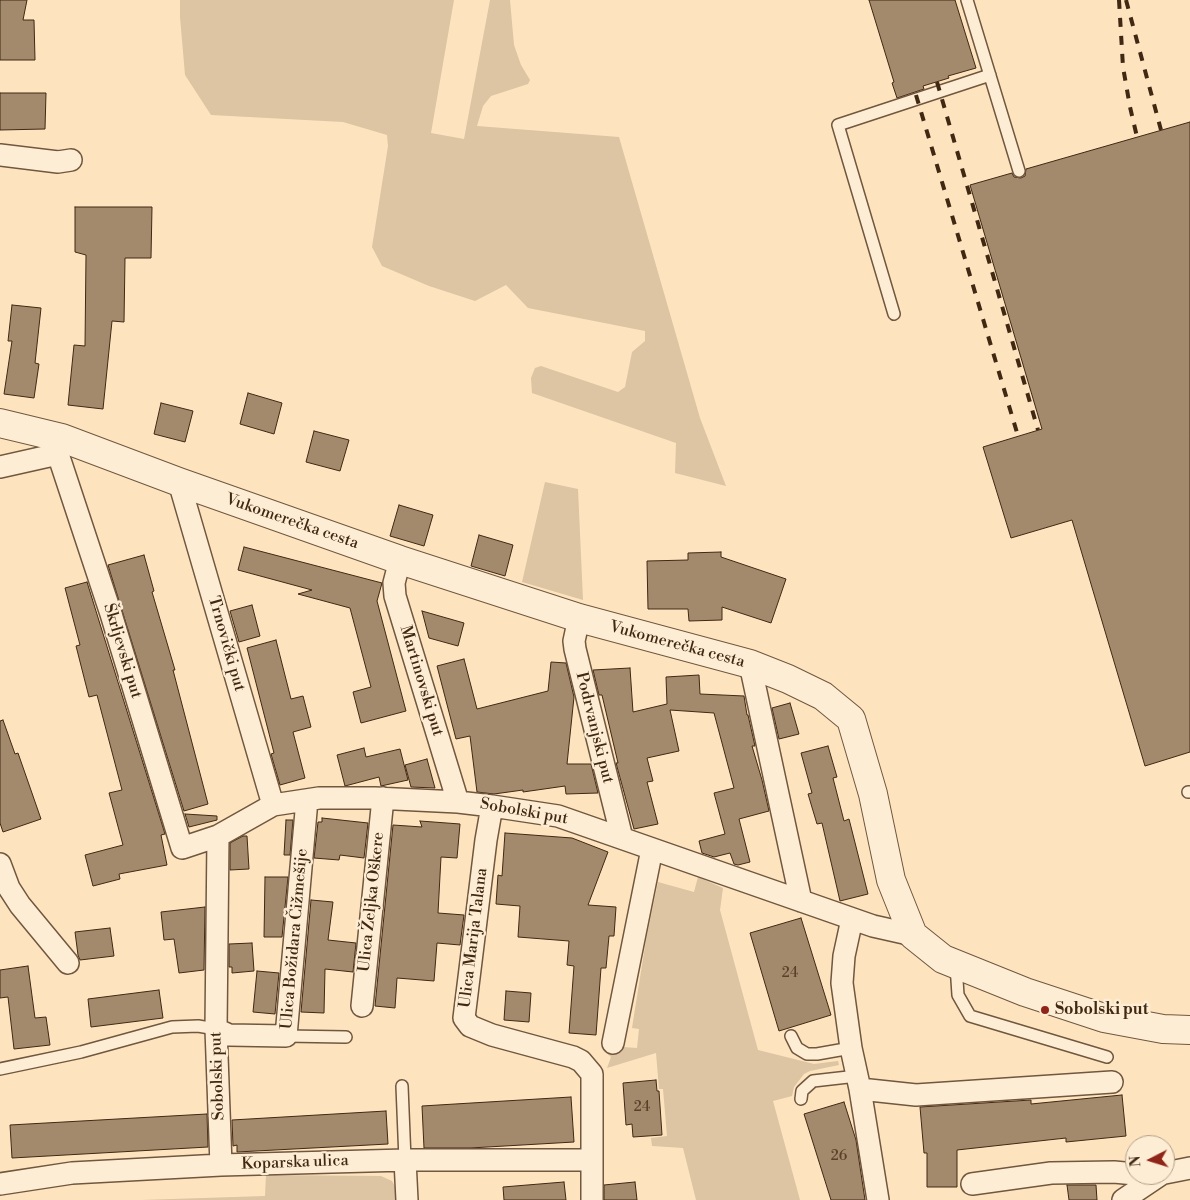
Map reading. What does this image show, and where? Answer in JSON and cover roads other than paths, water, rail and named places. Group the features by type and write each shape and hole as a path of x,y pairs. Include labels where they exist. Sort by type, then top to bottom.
{"street":[{"path":"0,155 58,162 71,160"},
{"name":"Vukomerečka cesta","path":"0,423 60,446 179,482 400,560 579,618 750,664 788,679 823,696 851,720 872,794 891,880 913,935 943,959 1024,992 1104,1018 1163,1029 1190,1030"},
{"path":"0,466 60,446"},
{"name":"Škrljevski put","path":"60,446 182,848"},
{"name":"Trnovički put","path":"179,482 273,805"},
{"name":"Martinovski put","path":"400,560 394,583 395,596 458,802"},
{"name":"Podrvanjski put","path":"579,618 574,641 575,649 622,838"},
{"path":"750,664 801,900"},
{"name":"Sobolski put","path":"182,848 218,836 273,805 319,798 383,798 458,802 492,806 558,816 852,919 913,935"},
{"name":"Ulica Željka Oškere","path":"362,1006 383,798"},
{"name":"Ulica Božidara Čižmešije","path":"216,1029 229,1035 286,1036 307,800"},
{"name":"Ulica Marija Talana","path":"492,806 464,1018 470,1026 492,1035 573,1057 581,1061 592,1074 592,1160"},
{"name":"Sobolski put","path":"218,836 216,1029 221,1165"},
{"path":"614,1043 652,849"},
{"path":"0,864 5,890 20,905 68,963"},
{"path":"852,919 844,956 842,983 851,1048 878,1200"},
{"path":"858,1082 916,1095 1112,1082"},
{"path":"404,1160 407,1200"},
{"name":"Koparska ulica","path":"0,1184 72,1173 221,1165 404,1160 592,1160"},
{"path":"592,1160 592,1200"},
{"path":"1175,1171 1190,1168"},
{"path":"972,1184 1051,1173 1125,1173"},
{"path":"1123,1200 1143,1185"}],"lane":[{"path":"967,0 1019,171"},
{"path":"894,314 838,125 990,75"},
{"path":"956,964 958,995 970,1016 1107,1058"},
{"path":"0,1069 81,1052 172,1027 198,1026 216,1029"},
{"path":"286,1036 346,1037"},
{"path":"791,1036 797,1048 807,1054 851,1048"},
{"path":"801,1100 802,1090 813,1081 858,1082"},
{"path":"402,1086 404,1160"}],"railway":[{"path":"1119,0 1123,67 1137,137"},
{"path":"1126,0 1161,130"},
{"path":"937,82 1038,430"},
{"path":"916,95 1018,436"}],"place":[{"name":"Sobolski put","path":"1045,1010"}]}
